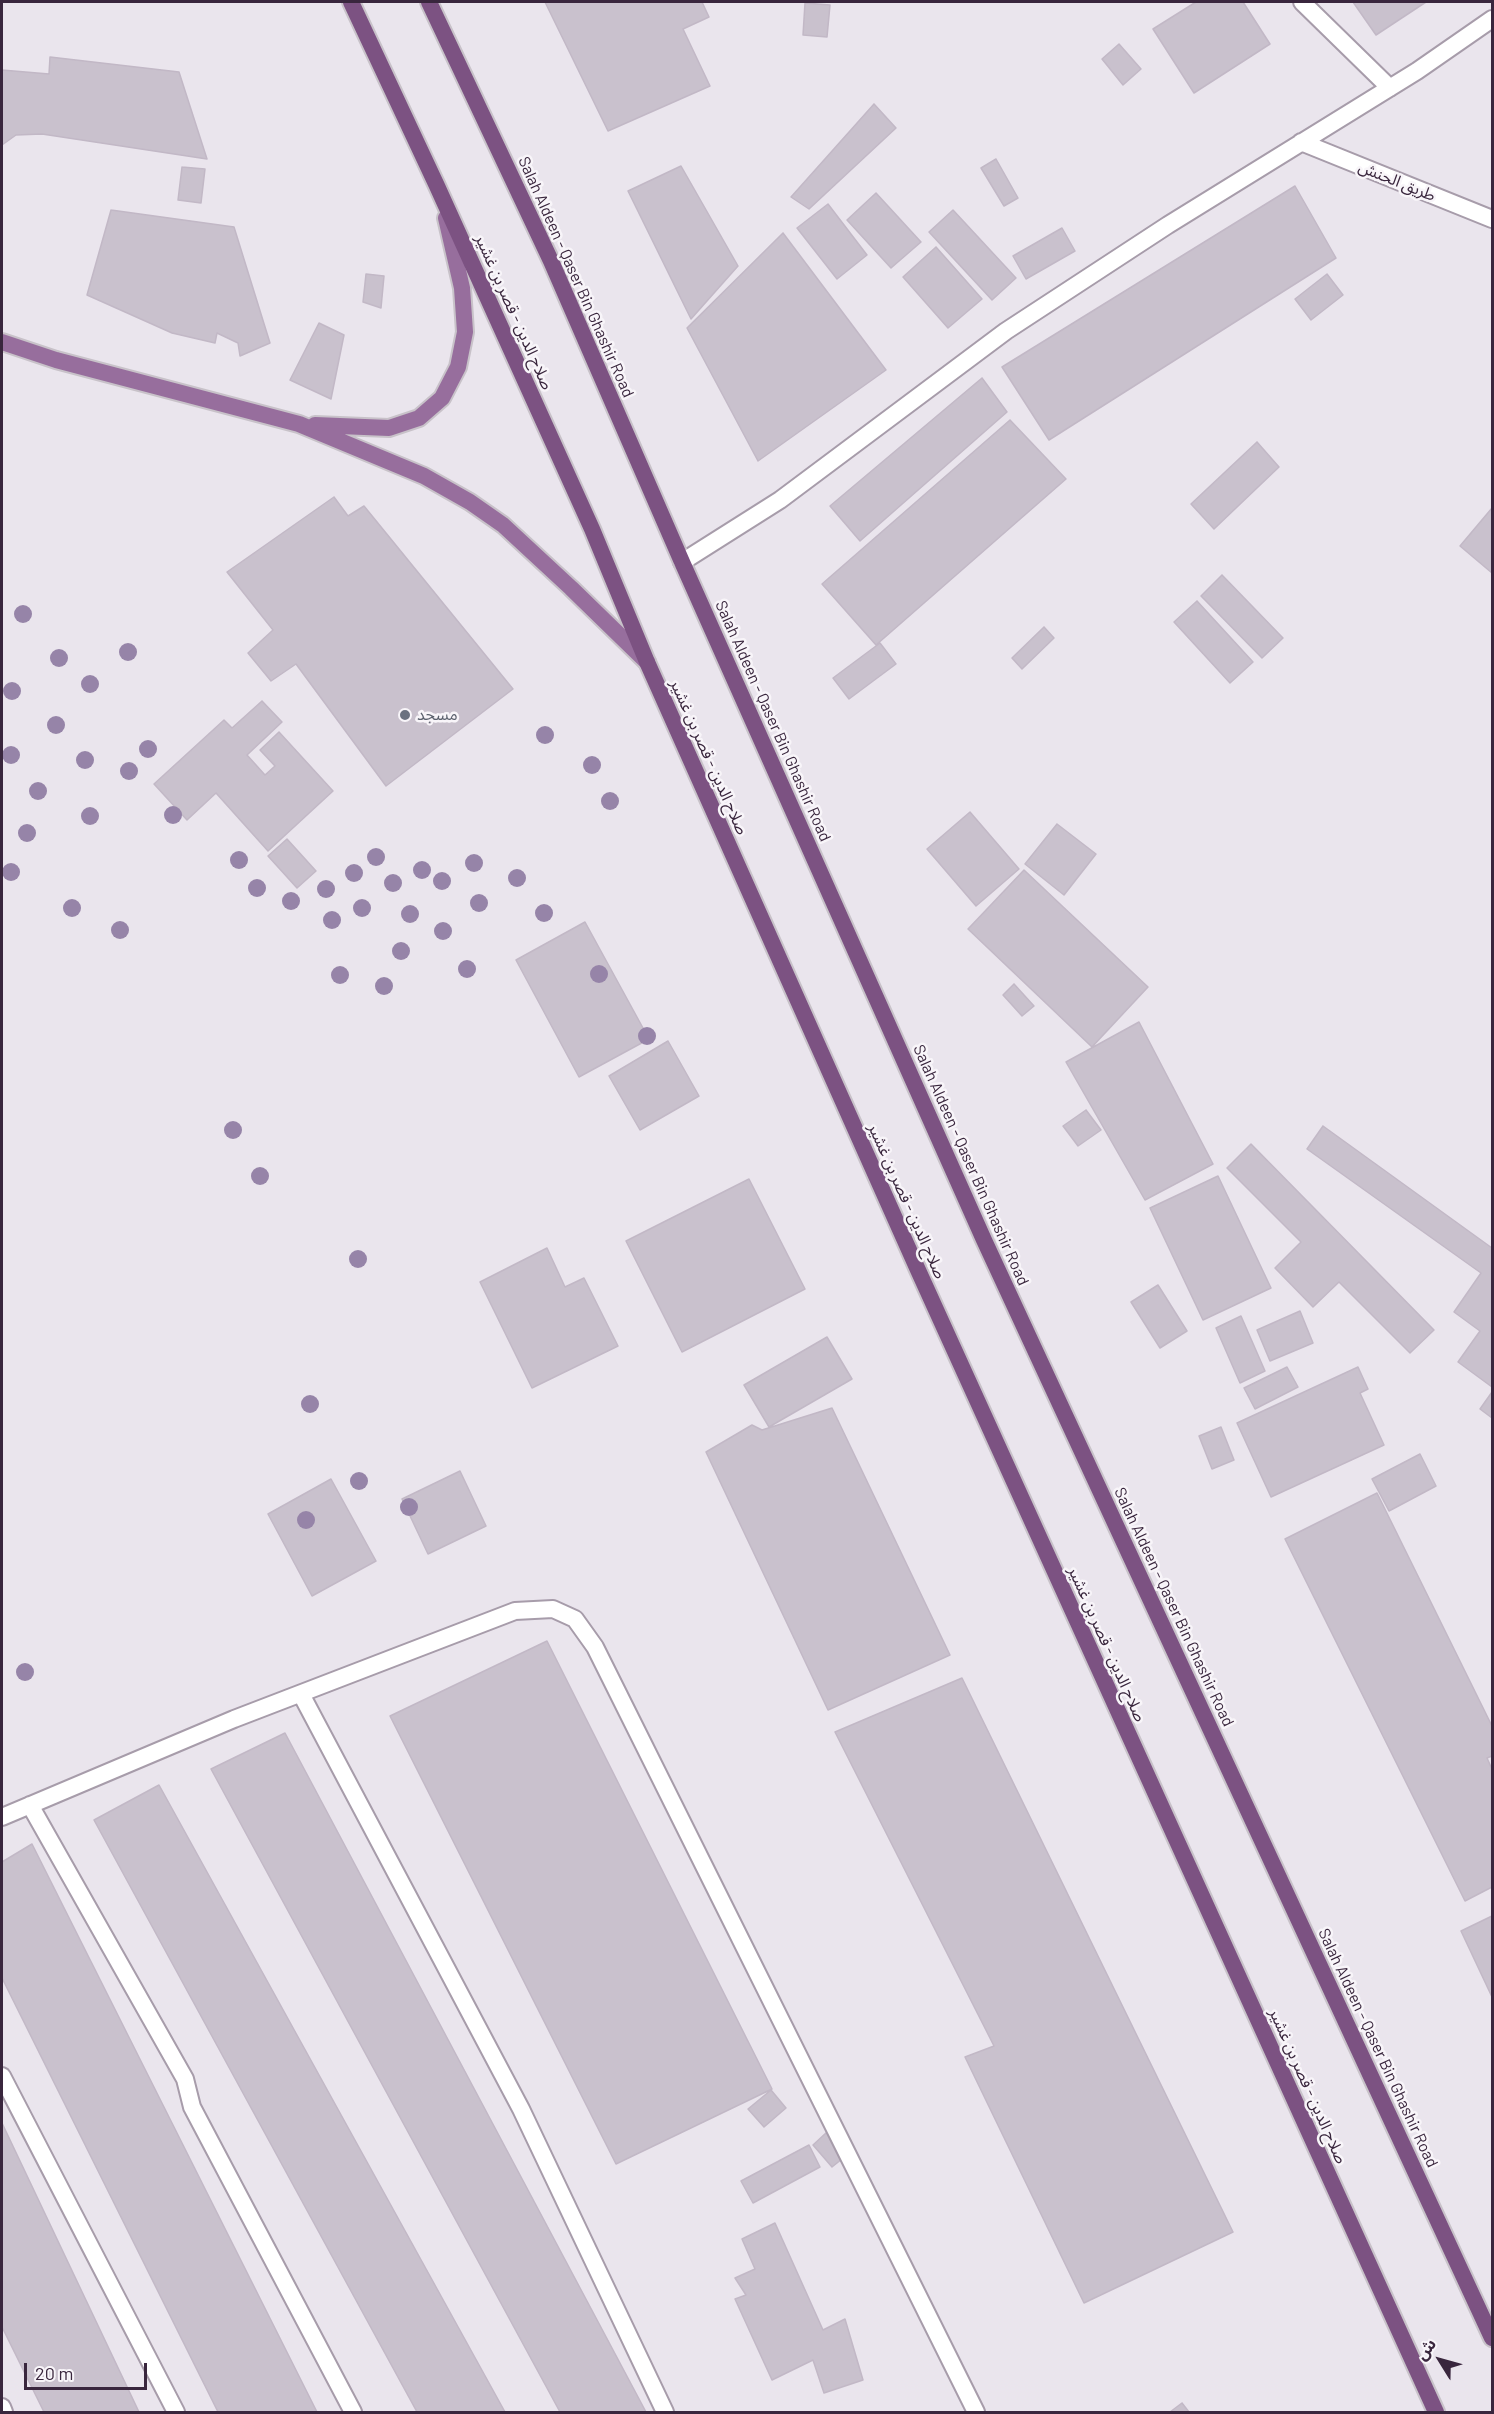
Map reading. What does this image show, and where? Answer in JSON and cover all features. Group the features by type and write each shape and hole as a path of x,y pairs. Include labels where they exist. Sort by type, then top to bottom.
{"highway":[{"name":"صلاح الدين - قصر بن غشير","path":"351,2 592,529 647,662 918,1270 1436,2412"},
{"name":"Salah Aldeen - Qaser Bin Ghashir Road","path":"429,2 551,261 682,562 984,1240 1492,2338"}],"main road":[{"path":"299,424 389,428 419,418 442,398 458,367 465,332 462,288 454,247 437,186"},
{"path":"2,342 56,360 299,424 424,476 470,502 502,525 647,662"}],"street":[{"path":"1302,2 1390,88"},
{"path":"682,562 780,500 1006,331 1168,225 1390,88 1492,19"},
{"name":"طريق الحنش","path":"1301,142 1492,219"},
{"path":"2,1817 234,1719 515,1611 553,1609 576,1619 595,1647 976,2412"},
{"path":"301,1694 521,2109 665,2412"},
{"path":"30,1805 185,2079 192,2107 353,2412"},
{"path":"2,2076 176,2412"},
{"path":"2,2407 4,2412"}],"building":[{"path":"545,2 702,2 709,17 683,29 710,86 608,131"},
{"path":"1196,2 1243,2 1270,44 1194,93 1153,29"},
{"path":"1353,2 1426,2 1376,35"},
{"path":"805,3 830,5 827,37 803,35"},
{"path":"1119,44 1141,69 1123,85 1102,59"},
{"path":"50,57 179,72 207,159 42,134 16,135 2,145 2,70 49,74"},
{"path":"874,104 896,128 809,209 791,197"},
{"path":"996,159 1018,198 1004,206 981,168"},
{"path":"681,166 738,266 691,319 628,191"},
{"path":"182,167 205,169 201,203 178,200"},
{"path":"1295,186 1336,258 1049,440 1002,367"},
{"path":"876,193 921,242 891,268 847,220"},
{"path":"828,204 867,255 837,279 797,228"},
{"path":"111,210 234,227 270,343 240,356 238,343 217,333 215,343 172,333 87,295"},
{"path":"953,210 1016,278 992,300 929,232"},
{"path":"1062,228 1075,251 1026,279 1013,256"},
{"path":"783,233 886,370 758,461 687,328"},
{"path":"936,247 982,299 948,328 903,277"},
{"path":"366,274 384,276 381,308 363,302"},
{"path":"1327,274 1343,295 1311,320 1295,299"},
{"path":"319,323 344,335 331,399 290,380"},
{"path":"982,378 1007,412 860,541 830,506"},
{"path":"1010,420 1066,479 876,645 822,584"},
{"path":"1257,442 1279,467 1214,529 1191,504"},
{"path":"334,497 348,516 364,506 513,689 386,786 296,664 271,681 248,653 273,630 227,572"},
{"path":"1492,508 1492,573 1460,546"},
{"path":"1222,575 1283,638 1262,658 1201,596"},
{"path":"1197,601 1253,662 1230,683 1174,622"},
{"path":"1044,627 1054,638 1022,669 1012,658"},
{"path":"880,643 896,664 849,699 833,678"},
{"path":"262,701 282,722 247,755 265,775 275,766 260,750 279,732 333,791 268,851 216,793 187,820 154,784 224,720 232,728"},
{"path":"970,812 1019,869 976,906 927,849"},
{"path":"1057,824 1096,854 1064,895 1025,864"},
{"path":"287,839 316,871 297,888 268,856"},
{"path":"1024,870 1148,987 1092,1047 968,929"},
{"path":"585,922 649,1039 579,1077 516,960"},
{"path":"1014,984 1034,1006 1022,1016 1003,995"},
{"path":"1139,1022 1213,1164 1145,1200 1066,1062"},
{"path":"668,1041 699,1096 640,1130 609,1076"},
{"path":"1086,1110 1101,1130 1078,1146 1063,1126"},
{"path":"1323,1126 1492,1248 1492,1387 1458,1362 1480,1331 1454,1312 1481,1273 1307,1149"},
{"path":"1251,1144 1434,1330 1410,1353 1339,1282 1313,1307 1275,1268 1301,1242 1227,1168"},
{"path":"1218,1176 1271,1288 1203,1320 1150,1208"},
{"path":"749,1179 805,1289 682,1352 626,1241"},
{"path":"547,1248 565,1287 584,1278 618,1346 532,1388 480,1282"},
{"path":"1158,1285 1187,1331 1160,1348 1131,1302"},
{"path":"1300,1311 1313,1343 1270,1361 1257,1330"},
{"path":"1241,1316 1265,1371 1240,1383 1216,1328"},
{"path":"827,1337 852,1379 769,1427 744,1385"},
{"path":"1287,1367 1298,1387 1255,1409 1244,1388"},
{"path":"1358,1367 1368,1389 1360,1393 1384,1445 1271,1497 1237,1423"},
{"path":"1492,1392 1492,1418 1480,1409"},
{"path":"832,1408 950,1655 828,1710 706,1452 752,1425 762,1430"},
{"path":"1221,1427 1234,1460 1212,1469 1199,1436"},
{"path":"1420,1454 1436,1486 1389,1511 1372,1479"},
{"path":"460,1471 486,1526 428,1554 402,1499"},
{"path":"331,1479 376,1561 312,1596 268,1514"},
{"path":"1377,1493 1492,1726 1492,1756 1487,1758 1492,1769 1492,1887 1465,1901 1285,1539"},
{"path":"547,1641 772,2089 616,2164 390,1716"},
{"path":"962,1678 1233,2232 1084,2303 965,2057 994,2046 835,1732"},
{"path":"285,1733 646,2412 560,2412 211,1769"},
{"path":"159,1785 505,2412 417,2412 94,1820"},
{"path":"32,1844 317,2412 218,2412 2,1978 2,1862"},
{"path":"1492,1916 1492,1997 1461,1931"},
{"path":"771,2090 786,2108 764,2127 748,2109"},
{"path":"2,2123 139,2412 44,2412 2,2327"},
{"path":"827,2132 847,2155 832,2167 813,2145"},
{"path":"809,2145 820,2167 753,2203 741,2181"},
{"path":"775,2223 823,2330 845,2319 863,2380 824,2393 813,2360 772,2380 735,2299 746,2295 735,2278 755,2269 742,2239"},
{"path":"1182,2403 1189,2412 1170,2412"}],"place":[{"name":"مسجد","path":"405,715"}]}
